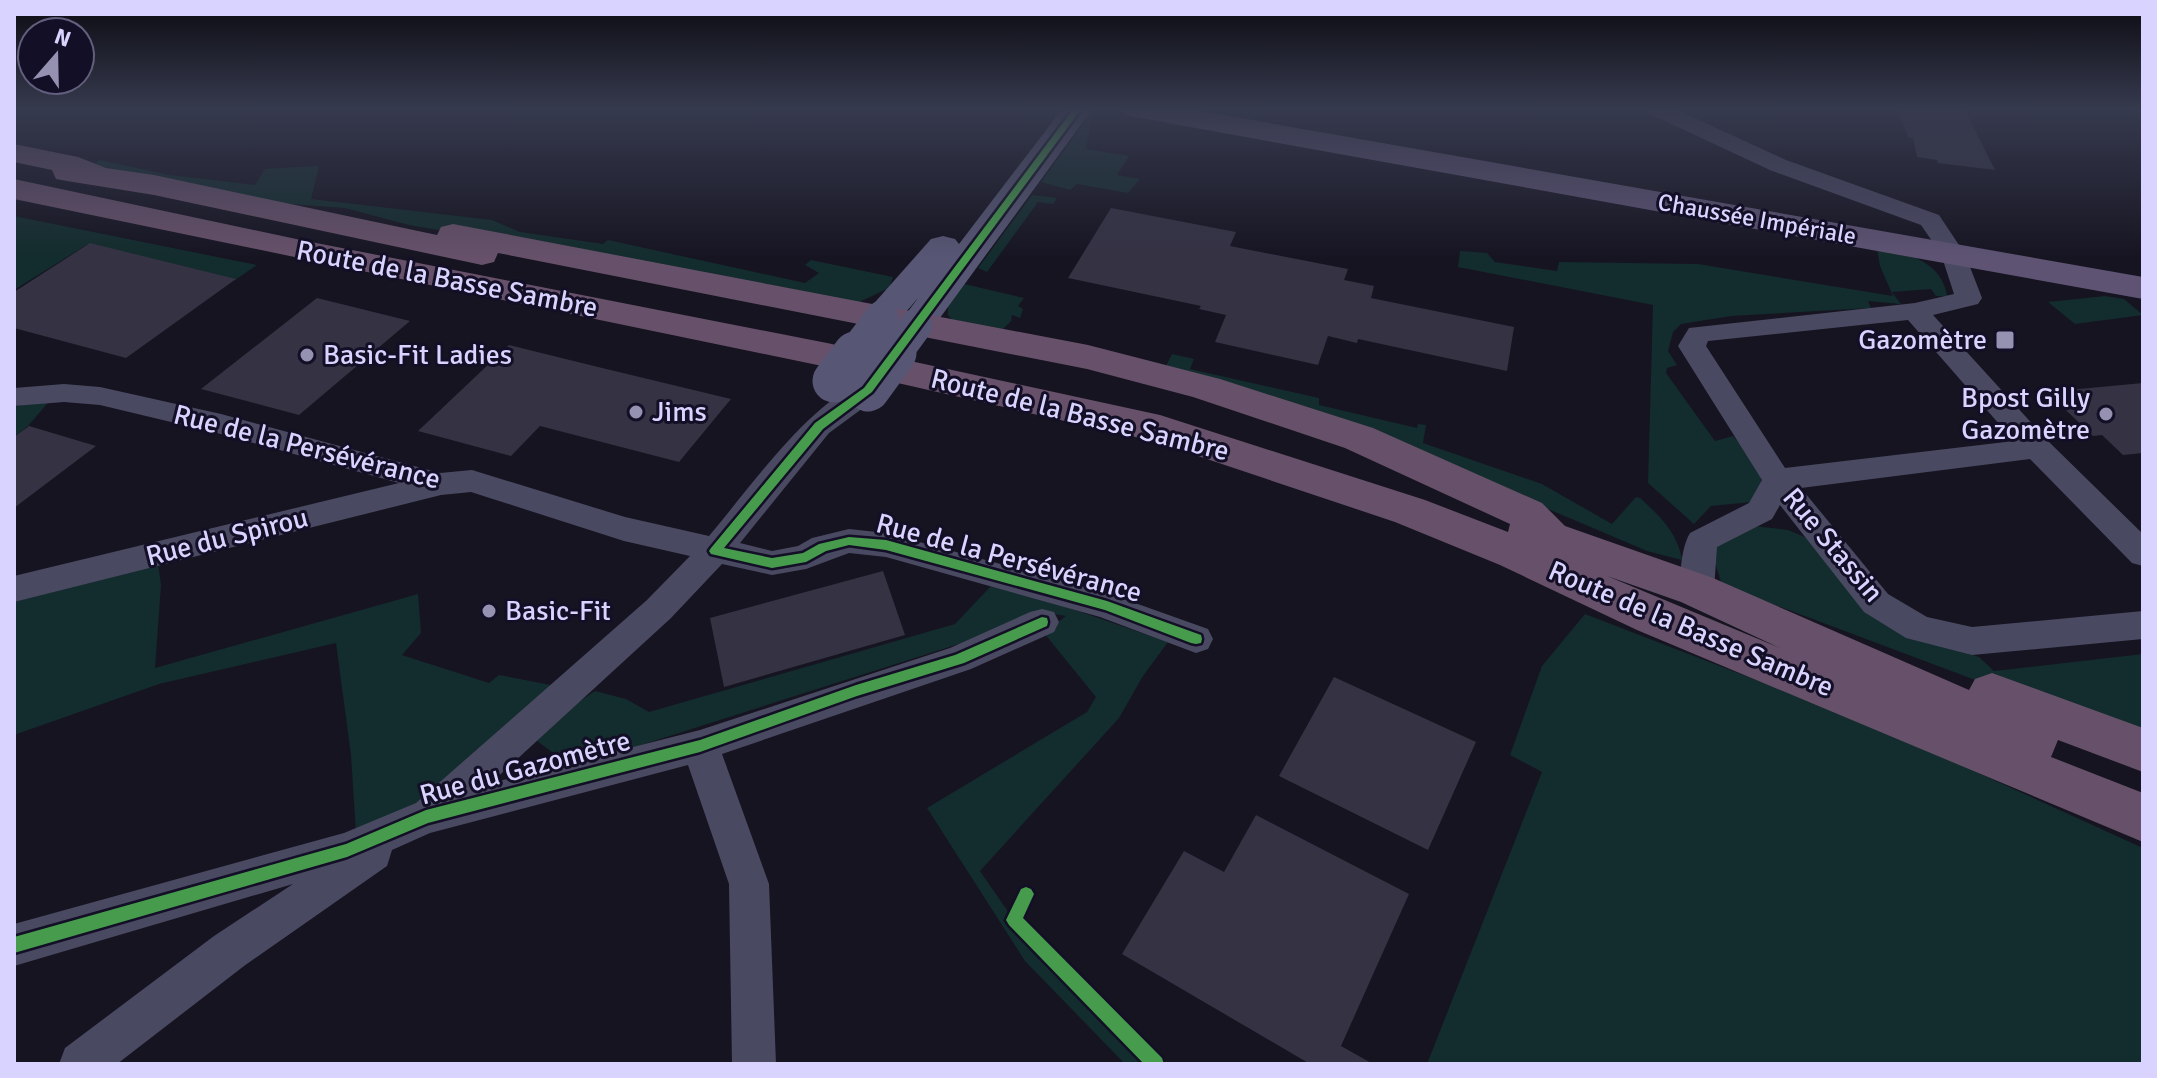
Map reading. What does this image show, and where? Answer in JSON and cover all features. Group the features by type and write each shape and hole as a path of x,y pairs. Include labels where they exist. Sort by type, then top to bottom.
{"highway":[{"path":"40,158 67,164 97,176"},
{"name":"Route de la Basse Sambre","path":"14,166 97,176 243,204 1035,372 1169,406 1364,466 1551,539 1697,590 2045,746 2143,785"},
{"name":"Route de la Basse Sambre","path":"14,189 812,352 1160,429 1410,511 1516,553 1653,617 2143,818"},
{"path":"14,200 71,222"},
{"path":"243,204 357,215 1088,357 1206,388 1359,438 1527,514 1551,539"},
{"path":"14,212 667,343 1004,417 1314,505 1653,617"},
{"path":"156,239 301,250"},
{"path":"1751,615 1993,693 2143,750"},
{"path":"1774,666 1993,779 2143,842"}],"main road":[{"path":"851,385 1018,158"},
{"path":"899,321 1036,158"},
{"name":"Chaussée Impériale","path":"1430,158 1950,247 2143,275"},
{"name":"Chaussée Impériale","path":"1468,158 1950,247 2143,288"}],"street":[{"path":"1697,590 1701,541 1761,511 1777,480 1692,346 1699,334 1915,311 1969,298 1950,247 1930,220 1764,158"},
{"path":"1915,311 2037,448 2143,554"},
{"path":"14,382 17,389 14,395"},
{"path":"81,1064 229,951 426,817 659,609 715,551 851,385"},
{"name":"Rue de la Persévérance","path":"14,395 64,393 100,396 221,424 440,484 472,481 624,529 772,563 806,557 823,547 849,541 886,545 1107,606 1196,639"},
{"name":"Rue Stassin","path":"1777,480 2037,448"},
{"name":"Rue Stassin","path":"1777,480 1876,603 1918,628 1972,641 2143,625"},
{"name":"Rue du Spirou","path":"14,589 440,484"},
{"name":"Rue du Gazomètre","path":"14,945 347,850 426,817 700,746 856,691 959,659 1042,622"},
{"path":"700,746 749,884 754,1064"}],"green space":[{"path":"1058,158 1128,158 1117,175 1140,179 1128,193 1077,184 1070,190 1041,182"},
{"path":"99,160 170,175 255,185 265,169 319,166 311,199 492,220 520,232 603,244 608,240 805,283 819,273 805,265 811,260 893,277 889,288 851,306 743,282 409,225 345,208 276,203 93,166"},
{"path":"1032,195 1057,198 1053,204 1038,202 987,272 978,268"},
{"path":"14,216 257,265 235,280 88,244 14,290"},
{"path":"1877,249 1921,260 1938,274 1947,296 1936,296 1931,289 1892,292 1901,304 1868,301 1871,308 1731,316 1681,324 1673,332 1668,351 1677,365 1667,368 1666,373 1715,441 1733,436 1762,470 1760,495 1752,502 1711,506 1694,524 1648,483 1653,305 1458,267 1460,251 1487,253 1495,262 1557,271 1559,262 1698,264 1893,296 1880,266"},
{"path":"964,284 1024,298 1018,306 1023,309 1020,318 1012,315 1011,321 1000,332 953,321 948,315 948,298"},
{"path":"2105,296 2124,299 2143,315 2075,324 2048,302"},
{"path":"1172,354 1194,359 1190,369 1319,398 1319,405 1417,428 1418,424 1426,425 1423,443 1542,484 1612,524 1636,497 1640,498 1672,533 1682,560 1647,551 1487,483 1166,366"},
{"path":"53,397 28,426 14,437 14,407"},
{"path":"1754,526 1788,530 1805,537 1934,642 1979,657 1994,671 2143,654 2143,743 1722,585 1713,556 1715,546"},
{"path":"156,549 161,585 155,668 418,594 421,633 402,655 489,683 499,675 551,685 422,802 356,833 351,755 336,643 159,684 14,735 14,581"},
{"path":"991,586 1058,604 1168,642 1143,676 1119,718 980,871 1034,949 1096,993 1169,1064 1125,1064 1025,961 927,808 1087,712 1096,697 1044,633 1066,616 1036,611 1006,629 572,767 529,735 595,691 626,699 649,712 955,624"},
{"path":"1585,614 1873,725 2143,848 2143,1064 1427,1064 1542,772 1510,755 1542,666"}],"building":[{"path":"1926,158 1989,158 1995,170 1938,163 1937,160"},
{"path":"1111,208 1236,232 1230,246 1348,269 1344,280 1374,286 1371,298 1514,327 1507,371 1358,339 1357,343 1328,336 1318,365 1215,342 1226,315 1199,309 1201,306 1068,278"},
{"path":"90,243 236,279 126,358 14,328 14,292"},
{"name":"Basic-Fit Ladies","path":"317,298 410,321 299,415 201,389"},
{"path":"509,345 731,399 679,462 540,426 511,456 418,431"},
{"name":"Bpost Gilly Gazomètre","path":"2143,383 2143,453 2123,455 2102,435 2093,436 2047,392"},
{"path":"29,426 96,446 14,508 14,437"},
{"path":"883,571 905,635 724,687 710,618"},
{"path":"1334,677 1476,742 1428,850 1279,776"},
{"path":"1256,815 1409,894 1341,1046 1373,1064 1310,1064 1122,954 1184,851 1224,872"}],"cycle path":[{"path":"1041,158 868,390 819,426 715,551 772,563 806,557 823,547 849,541 886,545 1107,606 1196,639"},
{"path":"14,945 347,850 426,817 700,746 856,691 959,659 1042,622"},
{"path":"1026,894 1014,920 1156,1064"}],"place":[{"name":"Gazomètre","path":"2005,340"},
{"name":"Basic-Fit Ladies","path":"307,355"},
{"name":"Jims","path":"636,412"},
{"name":"Bpost Gilly Gazomètre","path":"2106,414"},
{"name":"Basic-Fit","path":"489,611"}]}
